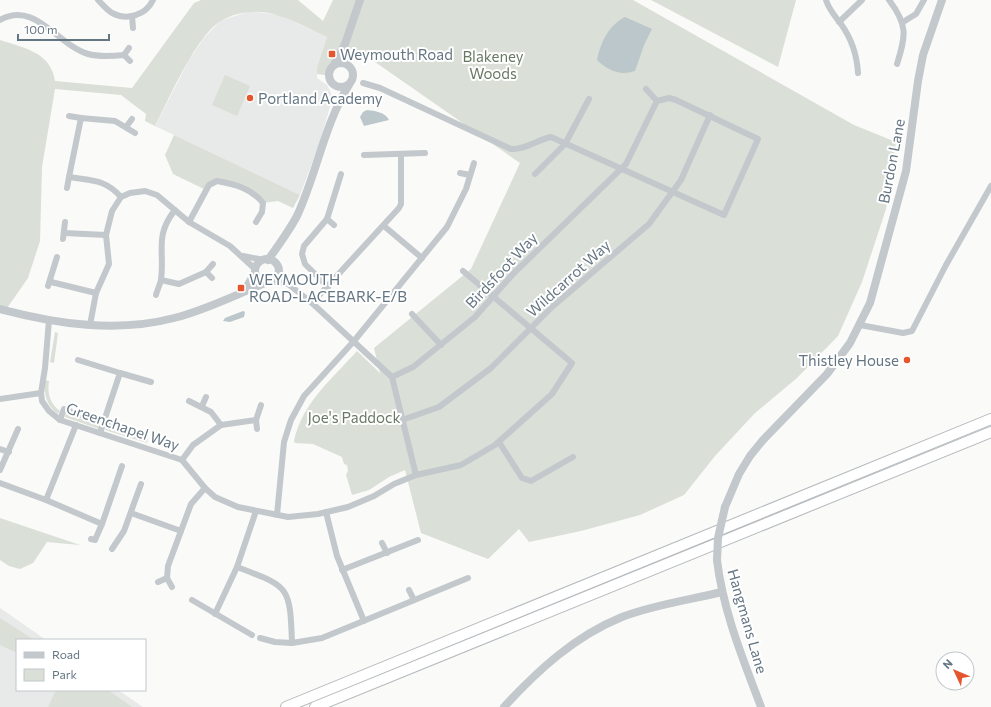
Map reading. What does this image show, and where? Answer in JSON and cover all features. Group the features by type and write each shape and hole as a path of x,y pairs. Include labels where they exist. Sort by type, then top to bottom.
{"highway":[{"path":"286,707 991,419"},
{"path":"315,707 991,432"}],"street":[{"path":"98,0 112,13 127,17 142,14 153,0"},
{"path":"337,104 333,84 329,75 345,44 360,0"},
{"path":"826,0 828,7 848,35 858,61 858,73"},
{"path":"839,22 862,0"},
{"path":"889,0 899,12 905,32 904,41 897,64"},
{"path":"902,22 916,14 924,0"},
{"name":"Burdon Lane","path":"860,325 870,303 906,171 923,55 942,0"},
{"path":"0,20 7,15 23,14 42,22 66,43 88,54 111,56 124,55 130,61"},
{"path":"132,16 133,28"},
{"path":"244,291 258,263 266,260 296,216 314,172 337,104 352,81 353,74 349,66 345,44"},
{"path":"124,55 129,48"},
{"path":"334,65 342,63 349,66"},
{"path":"363,83 380,88 511,149 519,150 539,140 551,137 619,169 724,215 758,139 710,114 676,100 669,98 656,101 646,89"},
{"path":"333,84 342,87 349,85"},
{"path":"535,174 565,144 589,99"},
{"name":"Birdsfoot Way","path":"392,377 413,367 475,317 494,297 512,274 619,169 626,164 656,101"},
{"name":"Wildcarrot Way","path":"402,420 440,407 492,368 552,307 649,224 681,180 710,114"},
{"path":"69,116 115,121 135,133"},
{"path":"67,188 81,118"},
{"path":"126,127 132,119"},
{"path":"364,155 426,153"},
{"path":"312,303 384,226 401,204 401,154"},
{"path":"277,515 284,442 291,420 304,396 354,342 447,227 466,189 474,163"},
{"path":"460,173 470,175"},
{"path":"328,287 305,264 301,256 304,246 327,219 341,174"},
{"path":"69,177 104,183 112,187 121,197"},
{"path":"189,222 209,185 217,181 237,185 256,194 263,203 262,212 256,222"},
{"path":"860,325 903,333 912,331 946,265 991,186"},
{"path":"90,325 96,293 108,264 106,235 112,211 121,197 130,193 145,191 157,195 189,222 230,246 243,256 260,280 288,284"},
{"path":"263,203 271,202"},
{"path":"156,295 161,280 160,246 167,220 175,210"},
{"path":"327,219 334,225"},
{"path":"65,222 63,236 106,235"},
{"path":"384,226 422,258"},
{"path":"2,311 49,320 90,325 131,325 174,318 207,308 244,291 269,282 277,277 279,243"},
{"path":"243,256 266,260 277,268 288,284 312,303 392,377 416,474"},
{"path":"57,257 50,284 96,293"},
{"path":"161,280 179,284 206,272 213,264"},
{"path":"463,271 531,329"},
{"path":"206,272 212,278"},
{"path":"412,314 441,345"},
{"path":"0,398 41,392 45,368 49,320"},
{"name":"Hangmans Lane","path":"761,707 739,648 722,592 717,560 718,538 725,507 738,474 750,456 763,440 827,374 850,343 860,325"},
{"name":"Greenchapel Way","path":"41,392 42,401 49,411 60,420 182,460 205,488 215,497 238,507 288,517 326,512 348,507 374,496 394,484 416,474 461,465 499,442 552,394 572,363 531,329"},
{"path":"78,360 151,382"},
{"path":"100,433 120,373"},
{"path":"202,406 206,397"},
{"path":"189,401 202,406 211,412 221,425"},
{"path":"257,430 256,420 261,405"},
{"path":"60,420 64,409 70,411"},
{"path":"80,415 133,431"},
{"path":"182,460 193,445 221,425 256,420"},
{"path":"46,500 76,425"},
{"path":"0,470 18,429"},
{"path":"499,442 522,478 531,481 573,457"},
{"path":"0,449 9,452"},
{"path":"92,539 95,540 102,524 122,466"},
{"path":"0,483 46,500 102,524"},
{"path":"112,549 124,531 141,484"},
{"path":"172,587 167,578 168,566 191,504 205,488"},
{"path":"215,614 237,567 256,511"},
{"path":"131,512 181,531"},
{"path":"326,512 342,570 364,621"},
{"path":"342,570 418,540"},
{"path":"382,543 387,553"},
{"path":"237,567 274,581 287,594 291,609 292,643"},
{"path":"158,582 167,578"},
{"path":"260,638 274,642 292,643 322,638 468,578"},
{"path":"409,590 414,600"},
{"path":"504,707 546,665 590,633 622,617 656,607 722,592"},
{"path":"192,600 252,635"}],"shaded area":[{"name":"Portland Academy","path":"250,11 279,15 327,37 317,67 317,78 327,85 331,93 331,103 319,145 300,195 155,126 189,60 204,38 220,21"},
{"path":"625,17 652,29 644,45 635,71 620,73 610,70 597,60 606,35 614,25"},
{"path":"367,110 376,111 385,115 389,120 364,126 360,117 363,112"},
{"path":"243,311 245,312 244,317 230,322 223,321 225,318"},
{"path":"0,608 45,639 16,639 16,691 119,691 143,707 0,707"}],"green space":[{"path":"201,0 298,0 323,21 333,0 633,0 854,125 896,142 886,209 862,282 838,336 797,378 755,413 715,456 684,495 640,515 581,531 529,542 519,529 488,559 421,533 405,470 389,477 369,490 352,495 346,475 348,471 347,465 344,464 342,457 313,444 295,443 294,441 298,427 311,403 319,392 357,351 380,373 374,348 471,269 520,163 365,55 353,61 346,45 332,76 317,74 317,67 327,37 279,16 265,12 250,12 235,15 221,21 202,39 175,85 155,126 145,121 146,114 121,95 55,89 42,167 40,241 28,278 5,311 0,309 0,40 27,49 42,57 48,63 55,81 132,88 194,3"},
{"path":"651,0 796,0 778,67"},
{"path":"225,75 250,86 237,116 212,105"},
{"path":"174,135 300,195 293,208 278,201 263,203 256,194 217,181 206,190 173,174 165,155"},
{"path":"55,332 58,333 54,363 50,362"},
{"path":"45,380 49,381 48,390 50,398 60,411 58,414 51,408 45,395"},
{"path":"66,414 100,425 99,429 65,417"},
{"path":"106,427 148,439 147,443 105,430"},
{"path":"0,518 80,545 47,542 33,563 20,569 9,566 0,560"},
{"path":"0,618 32,639 16,639 16,653 0,645"},
{"path":"56,691 109,691 132,707 48,707"}],"place":[{"name":"Weymouth Road","path":"332,54"},
{"name":"Portland Academy","path":"250,98"},
{"name":"WEYMOUTH ROAD-LACEBARK-E/B","path":"241,288"},
{"name":"Thistley House","path":"907,360"}],"park label":[{"name":"Blakeney Woods","path":"493,64"},
{"name":"Joe's Paddock","path":"354,417"}]}
